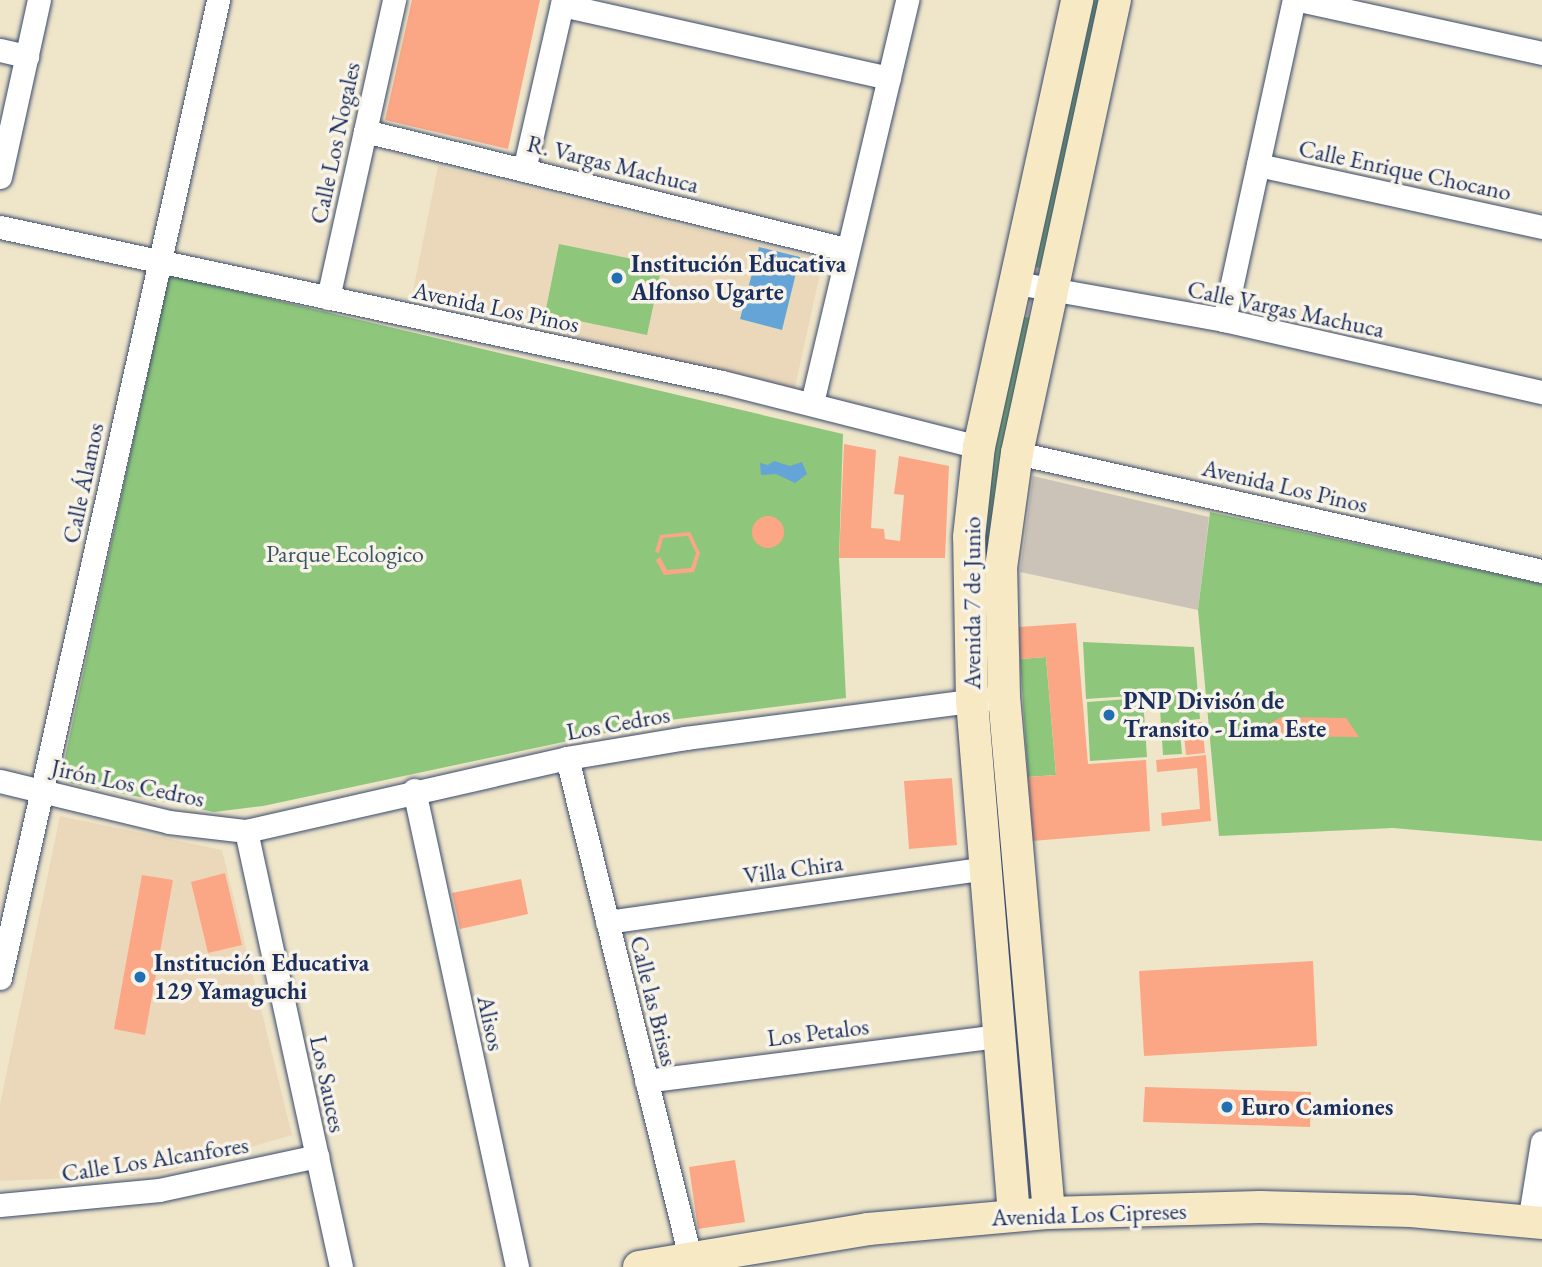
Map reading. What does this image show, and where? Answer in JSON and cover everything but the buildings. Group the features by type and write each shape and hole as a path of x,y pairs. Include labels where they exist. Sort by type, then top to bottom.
{"street":[{"path":"0,177 40,0"},
{"name":"Calle Álamos","path":"0,978 218,0"},
{"name":"Calle Los Nogales","path":"328,298 394,0"},
{"path":"812,403 907,0"},
{"name":"Avenida 7 de Junio","path":"1014,1215 997,1036 972,701 969,537 979,447 1077,0"},
{"name":"Avenida 7 de Junio","path":"1049,1213 1004,697 1001,568 1017,453 1055,290 1115,0"},
{"path":"1224,320 1297,0 1542,53"},
{"path":"524,170 562,3 889,78"},
{"path":"0,50 27,55"},
{"name":"R. Vargas Machuca","path":"365,131 848,250"},
{"name":"Calle Enrique Chocano","path":"1258,165 1542,227"},
{"name":"Avenida Los Pinos","path":"0,227 812,403 979,447"},
{"name":"Calle Vargas Machuca","path":"1017,283 1224,320 1542,392"},
{"name":"Avenida Los Pinos","path":"1017,453 1542,571"},
{"name":"Los Cedros","path":"246,831 414,790 567,758 699,736 1004,697"},
{"name":"Calle las Brisas","path":"567,758 690,1257"},
{"name":"Jirón Los Cedros","path":"0,781 169,822 246,831"},
{"name":"Alisos","path":"414,790 517,1267"},
{"name":"Los Sauces","path":"246,831 341,1267"},
{"name":"Villa Chira","path":"607,922 985,868"},
{"name":"Los Petalos","path":"646,1081 997,1036"},
{"path":"1536,1222 1542,1142"},
{"name":"Calle Los Alcanfores","path":"0,1205 159,1190 317,1156"},
{"name":"Avenida Los Cipreses","path":"639,1267 868,1229 1049,1213 1260,1208 1412,1212 1536,1222"}],"shaded area":[{"name":"Institución Educativa Alfonso Ugarte","path":"438,166 823,260 794,392 412,296"},
{"path":"1033,476 1209,517 1198,610 1020,572"},
{"name":"Institución Educativa 129 Yamaguchi","path":"60,816 222,850 292,1135 155,1175 0,1181 0,1104"}],"green space":[{"path":"1086,0 1105,0 1045,269 1035,267"},
{"path":"559,244 662,265 647,335 545,314"},
{"name":"Parque Ecologico","path":"169,275 843,434 839,558 846,698 662,721 263,806 214,812 60,781"},
{"path":"1017,316 1031,318 999,463 991,532 994,673 979,674 979,532"},
{"path":"1210,512 1542,584 1542,841 1393,828 1219,836 1198,610"},
{"path":"1083,642 1194,647 1200,719 1179,721 1182,754 1163,755 1160,709 1147,709 1146,695 1086,699"},
{"path":"1046,657 1056,775 1028,777 1020,659"},
{"path":"1143,698 1147,757 1090,761 1087,702"}],"water":[{"path":"759,247 800,257 782,330 740,319"},
{"path":"774,461 790,466 802,462 807,474 795,483 776,474 761,475 760,463 768,465"}],"place":[{"name":"Institución Educativa Alfonso Ugarte","path":"617,278"},
{"name":"PNP Divisón de Transito - Lima Este","path":"1109,715"},
{"name":"Institución Educativa 129 Yamaguchi","path":"140,977"},
{"name":"Euro Camiones","path":"1227,1107"}]}
